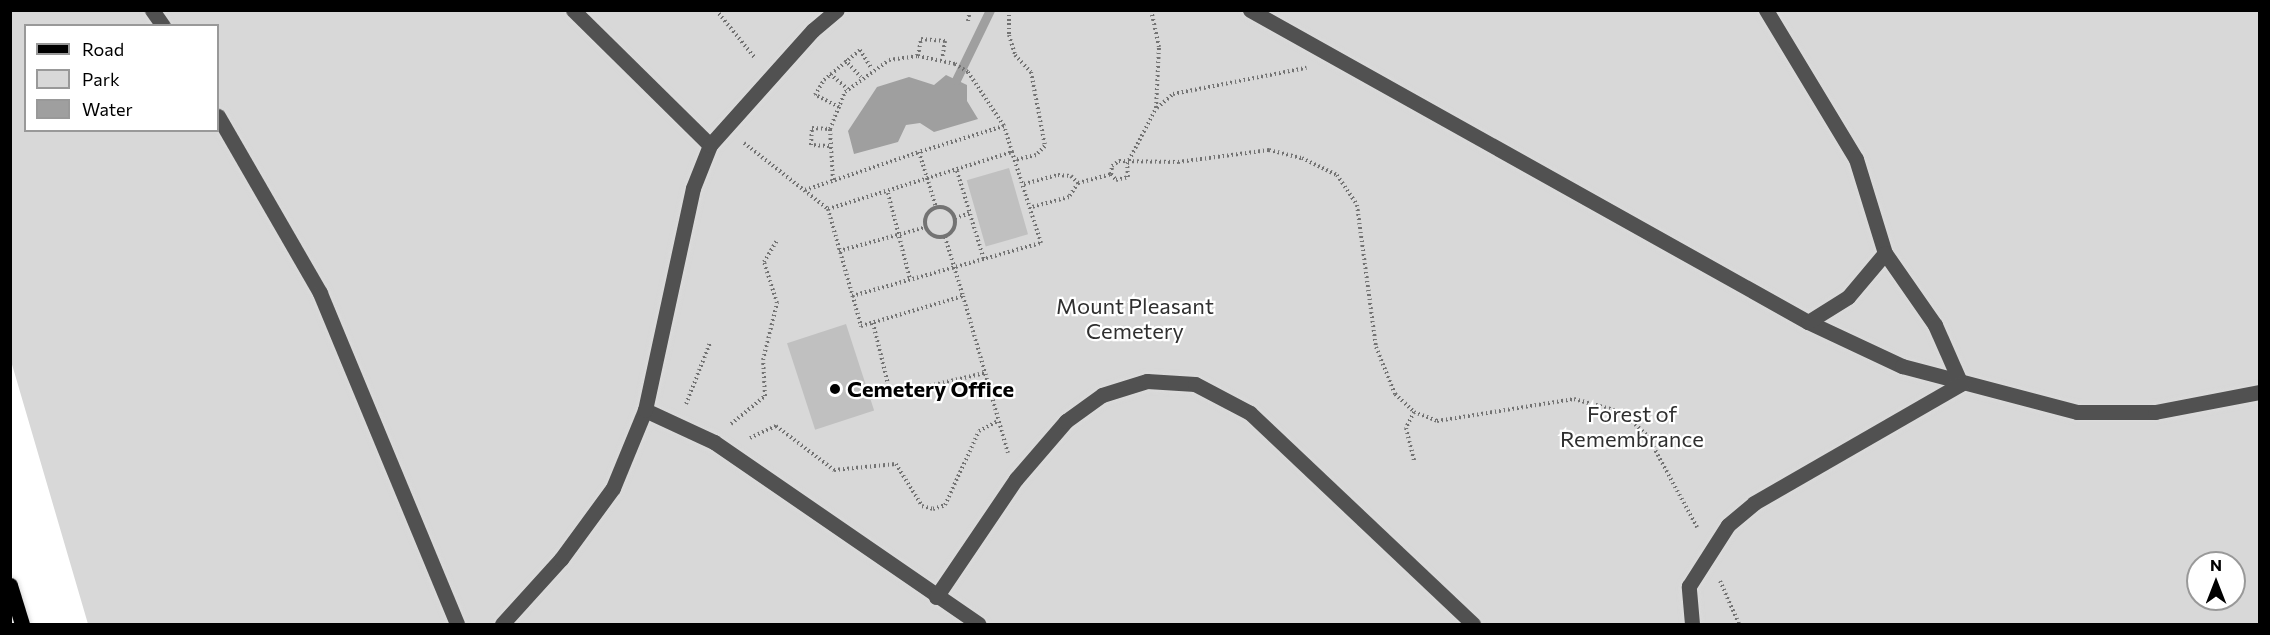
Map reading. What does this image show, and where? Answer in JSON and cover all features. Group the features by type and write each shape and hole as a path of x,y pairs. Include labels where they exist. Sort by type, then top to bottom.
{"main road":[{"path":"10,585 22,624"}],"lane":[{"path":"152,10 162,24"},
{"path":"573,10 710,145"},
{"path":"502,624 561,559 613,488 645,410 693,188 710,145 723,126 770,76 837,10"},
{"path":"1250,10 1329,57 1808,322 1902,366 1961,384 2077,412 2155,412 2259,392"},
{"path":"1766,10 1856,159 1885,253 1935,325 1961,384"},
{"path":"219,119 320,293 457,624"},
{"path":"1808,322 1848,297 1885,253"},
{"path":"936,597 1016,479 1066,420 1102,395 1147,381 1195,384 1250,414 1473,624"},
{"path":"1692,624 1689,586 1707,551 1754,503 1961,384"},
{"path":"645,410 714,442 936,597 979,624"}],"path":[{"path":"716,10 770,76"},
{"path":"968,21 970,10"},
{"path":"1009,10 1009,35 1015,56 1030,72 1045,146 1036,155 1015,160"},
{"path":"1151,10 1159,47 1156,108"},
{"path":"918,56 921,39 945,41 942,59"},
{"path":"839,107 816,96 830,74 860,50 872,69"},
{"path":"833,180 829,146 830,129 848,89 872,69 889,60 918,56 942,59 968,72 1004,126 1032,207 1041,243 852,296"},
{"path":"1032,207 1069,197 1078,183 1111,174 1125,180 1130,172 1127,164 1156,108 1173,94 1302,70 1329,57"},
{"path":"845,60 861,77"},
{"path":"830,74 848,89"},
{"path":"723,126 828,209 861,326 963,296"},
{"path":"805,190 1004,126"},
{"path":"829,146 811,145 812,128 830,129"},
{"path":"1111,174 1115,163 1127,164 1269,150 1302,158 1337,175 1357,205 1376,347 1395,394 1414,412 1437,421 1574,399 1622,412 1647,435 1707,551 1739,624"},
{"path":"919,152 936,207"},
{"path":"828,209 928,181 1012,152"},
{"path":"957,171 984,260"},
{"path":"1024,184 1058,175 1071,176 1078,183"},
{"path":"888,193 910,279"},
{"path":"936,207 945,208 955,218"},
{"path":"936,207 925,218 926,227 931,235 945,237 952,232 955,218"},
{"path":"955,218 970,213"},
{"path":"839,251 926,227"},
{"path":"945,237 1016,479"},
{"path":"714,442 748,405 765,396 763,360 777,303 764,262 777,240"},
{"path":"873,323 889,388 899,393 985,374"},
{"path":"678,424 710,343"},
{"path":"1414,412 1406,428 1414,461"},
{"path":"714,442 743,441 776,426 834,470 896,464 922,506 933,509 945,505 979,431 998,420"}],"green space":[{"name":"Mount Pleasant Cemetery","path":"11,11 2259,11 2259,624 88,624 11,361"}],"water":[{"path":"946,75 967,85 967,101 978,119 934,132 920,123 906,125 898,142 854,154 848,131 877,87 909,77 934,85"}],"building":[{"path":"1009,168 1028,234 986,246 967,180"},
{"name":"Cemetery Office","path":"846,324 874,411 815,430 787,343"}],"waterway":[{"path":"956,80 990,10"}],"place":[{"name":"Cemetery Office","path":"835,389"}],"park label":[{"name":"Forest of Remembrance","path":"1632,426"}]}
